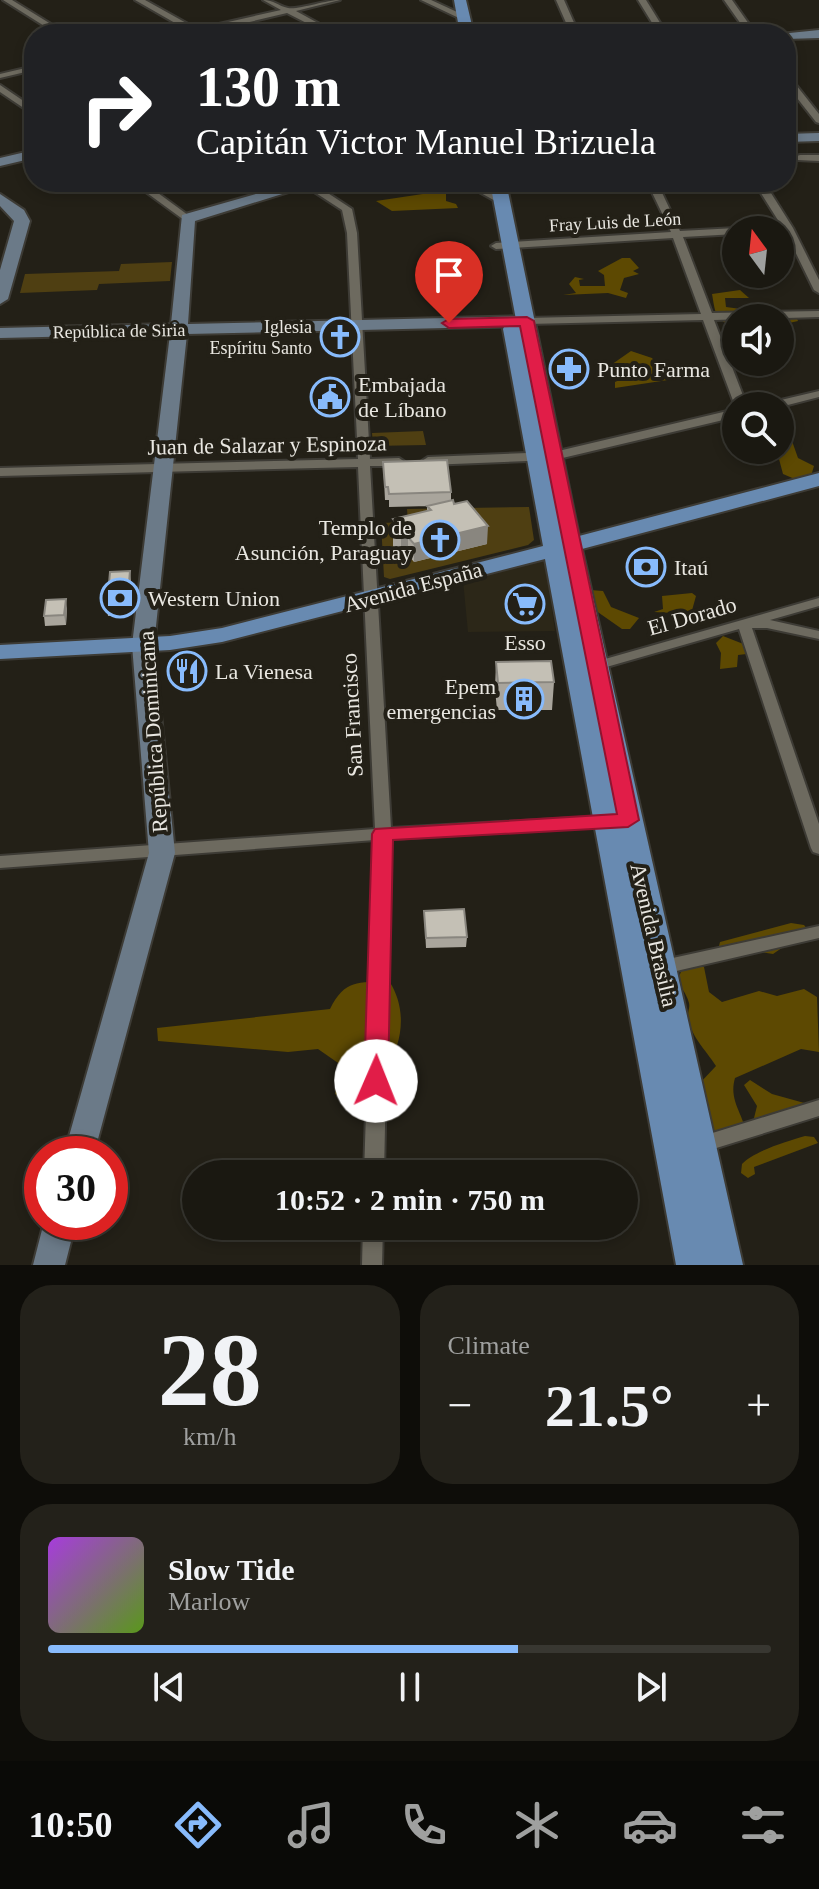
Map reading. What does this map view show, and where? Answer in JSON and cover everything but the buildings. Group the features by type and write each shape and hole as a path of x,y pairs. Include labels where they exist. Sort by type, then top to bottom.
{"main road":[{"name":"Avenida Brasilia","path":"492,192 561,547 686,1150 694,1265"},
{"name":"Avenida España","path":"0,652 143,645 222,635 370,599 819,479"},
{"name":"Avenida Brasilia","path":"686,1150 725,1265"}],"street":[{"path":"0,5 25,0"},
{"path":"139,0 179,24"},
{"path":"267,0 314,24"},
{"path":"232,24 336,0"},
{"path":"425,0 456,7"},
{"path":"560,0 571,24"},
{"path":"642,0 657,24"},
{"path":"728,0 745,24"},
{"path":"10,1 47,24"},
{"path":"796,35 819,34"},
{"path":"0,76 24,70"},
{"path":"0,88 24,105"},
{"path":"796,91 819,120"},
{"path":"796,138 819,137"},
{"path":"0,162 24,156"},
{"path":"800,158 819,158"},
{"path":"151,192 187,218 277,192"},
{"name":"San Francisco","path":"320,192 349,213 356,325 383,834 374,1160"},
{"path":"657,192 677,235 735,392"},
{"path":"765,192 780,216"},
{"path":"0,199 19,213 22,221 0,299"},
{"name":"República Dominicana","path":"84,1136 162,853 143,645 179,329 187,218"},
{"name":"Fray Luis de León","path":"503,245 722,232"},
{"path":"794,240 819,290"},
{"path":"518,322 819,314"},
{"name":"República de Siria","path":"0,333 518,322"},
{"path":"794,400 819,394"},
{"name":"Juan de Salazar y Espinoza","path":"0,472 545,457 722,416"},
{"name":"El Dorado","path":"587,668 819,602"},
{"path":"819,635 767,624 744,624 819,848"},
{"path":"0,862 162,853 383,834 617,821"},
{"path":"650,970 819,932"},
{"path":"686,1150 819,1108"},
{"path":"49,1265 55,1240"},
{"path":"372,1265 373,1240"}],"shaded area":[{"path":"436,192 446,194 446,201 456,204 458,208 392,211 376,201"},
{"path":"622,258 630,258 639,268 633,271 639,274 624,278 620,290 628,293 626,298 608,293 563,295 576,293 569,284 575,277 584,279 579,280 580,286 605,286 604,275 598,271"},
{"path":"172,262 170,281 99,284 97,290 20,293 25,274 119,271 121,264"},
{"path":"740,290 749,298 725,298 722,320 717,316 712,294"},
{"path":"631,351 652,358 668,380 615,388 615,382 624,378 620,371 608,367"},
{"path":"423,431 426,445 373,446 372,433"},
{"path":"794,447 798,458 814,466 811,476 797,480 783,474 780,464 794,464"},
{"path":"529,507 534,540 528,545 390,579 384,577 381,523 408,522 407,509"},
{"path":"545,560 555,631 468,632 463,580"},
{"path":"590,590 603,591 611,607 639,618 630,629 622,629 592,608"},
{"path":"692,593 696,596 691,614 654,612 663,609 662,596"},
{"path":"723,636 751,647 755,653 738,655 737,667 720,669 721,653 716,643"},
{"path":"791,923 804,925 808,930 773,954 719,946 720,942"},
{"path":"704,967 709,992 722,1002 759,991 777,996 804,989 817,997 819,1052 801,1049 735,1078 735,1101 747,1138 719,1140 683,1101 716,1066 692,1030 688,1016 689,1003 679,982 683,968"},
{"path":"389,981 401,1015 396,1049 378,1080 350,1102 335,1094 341,1065 318,1049 288,1052 158,1041 157,1028 330,1009 347,987"},
{"path":"750,1080 772,1094 808,1104 810,1116 782,1127 760,1123 754,1118 757,1106 744,1085"},
{"path":"805,1136 814,1137 818,1143 754,1167 755,1174 748,1178 741,1173 742,1164 755,1155"}],"place":[{"name":"Iglesia Espíritu Santo","path":"340,337"},
{"name":"Punto Farma","path":"569,369"},
{"name":"Embajada de Líbano","path":"330,397"},
{"name":"Templo de Asunción, Paraguay","path":"440,540"},
{"name":"Itaú","path":"646,567"},
{"name":"Western Union","path":"120,598"},
{"name":"Esso","path":"525,604"},
{"name":"La Vienesa","path":"187,671"},
{"name":"Epem emergencias","path":"524,699"}],"route":[{"path":"376,1081 383,834 628,820 527,321 449,323"}]}
